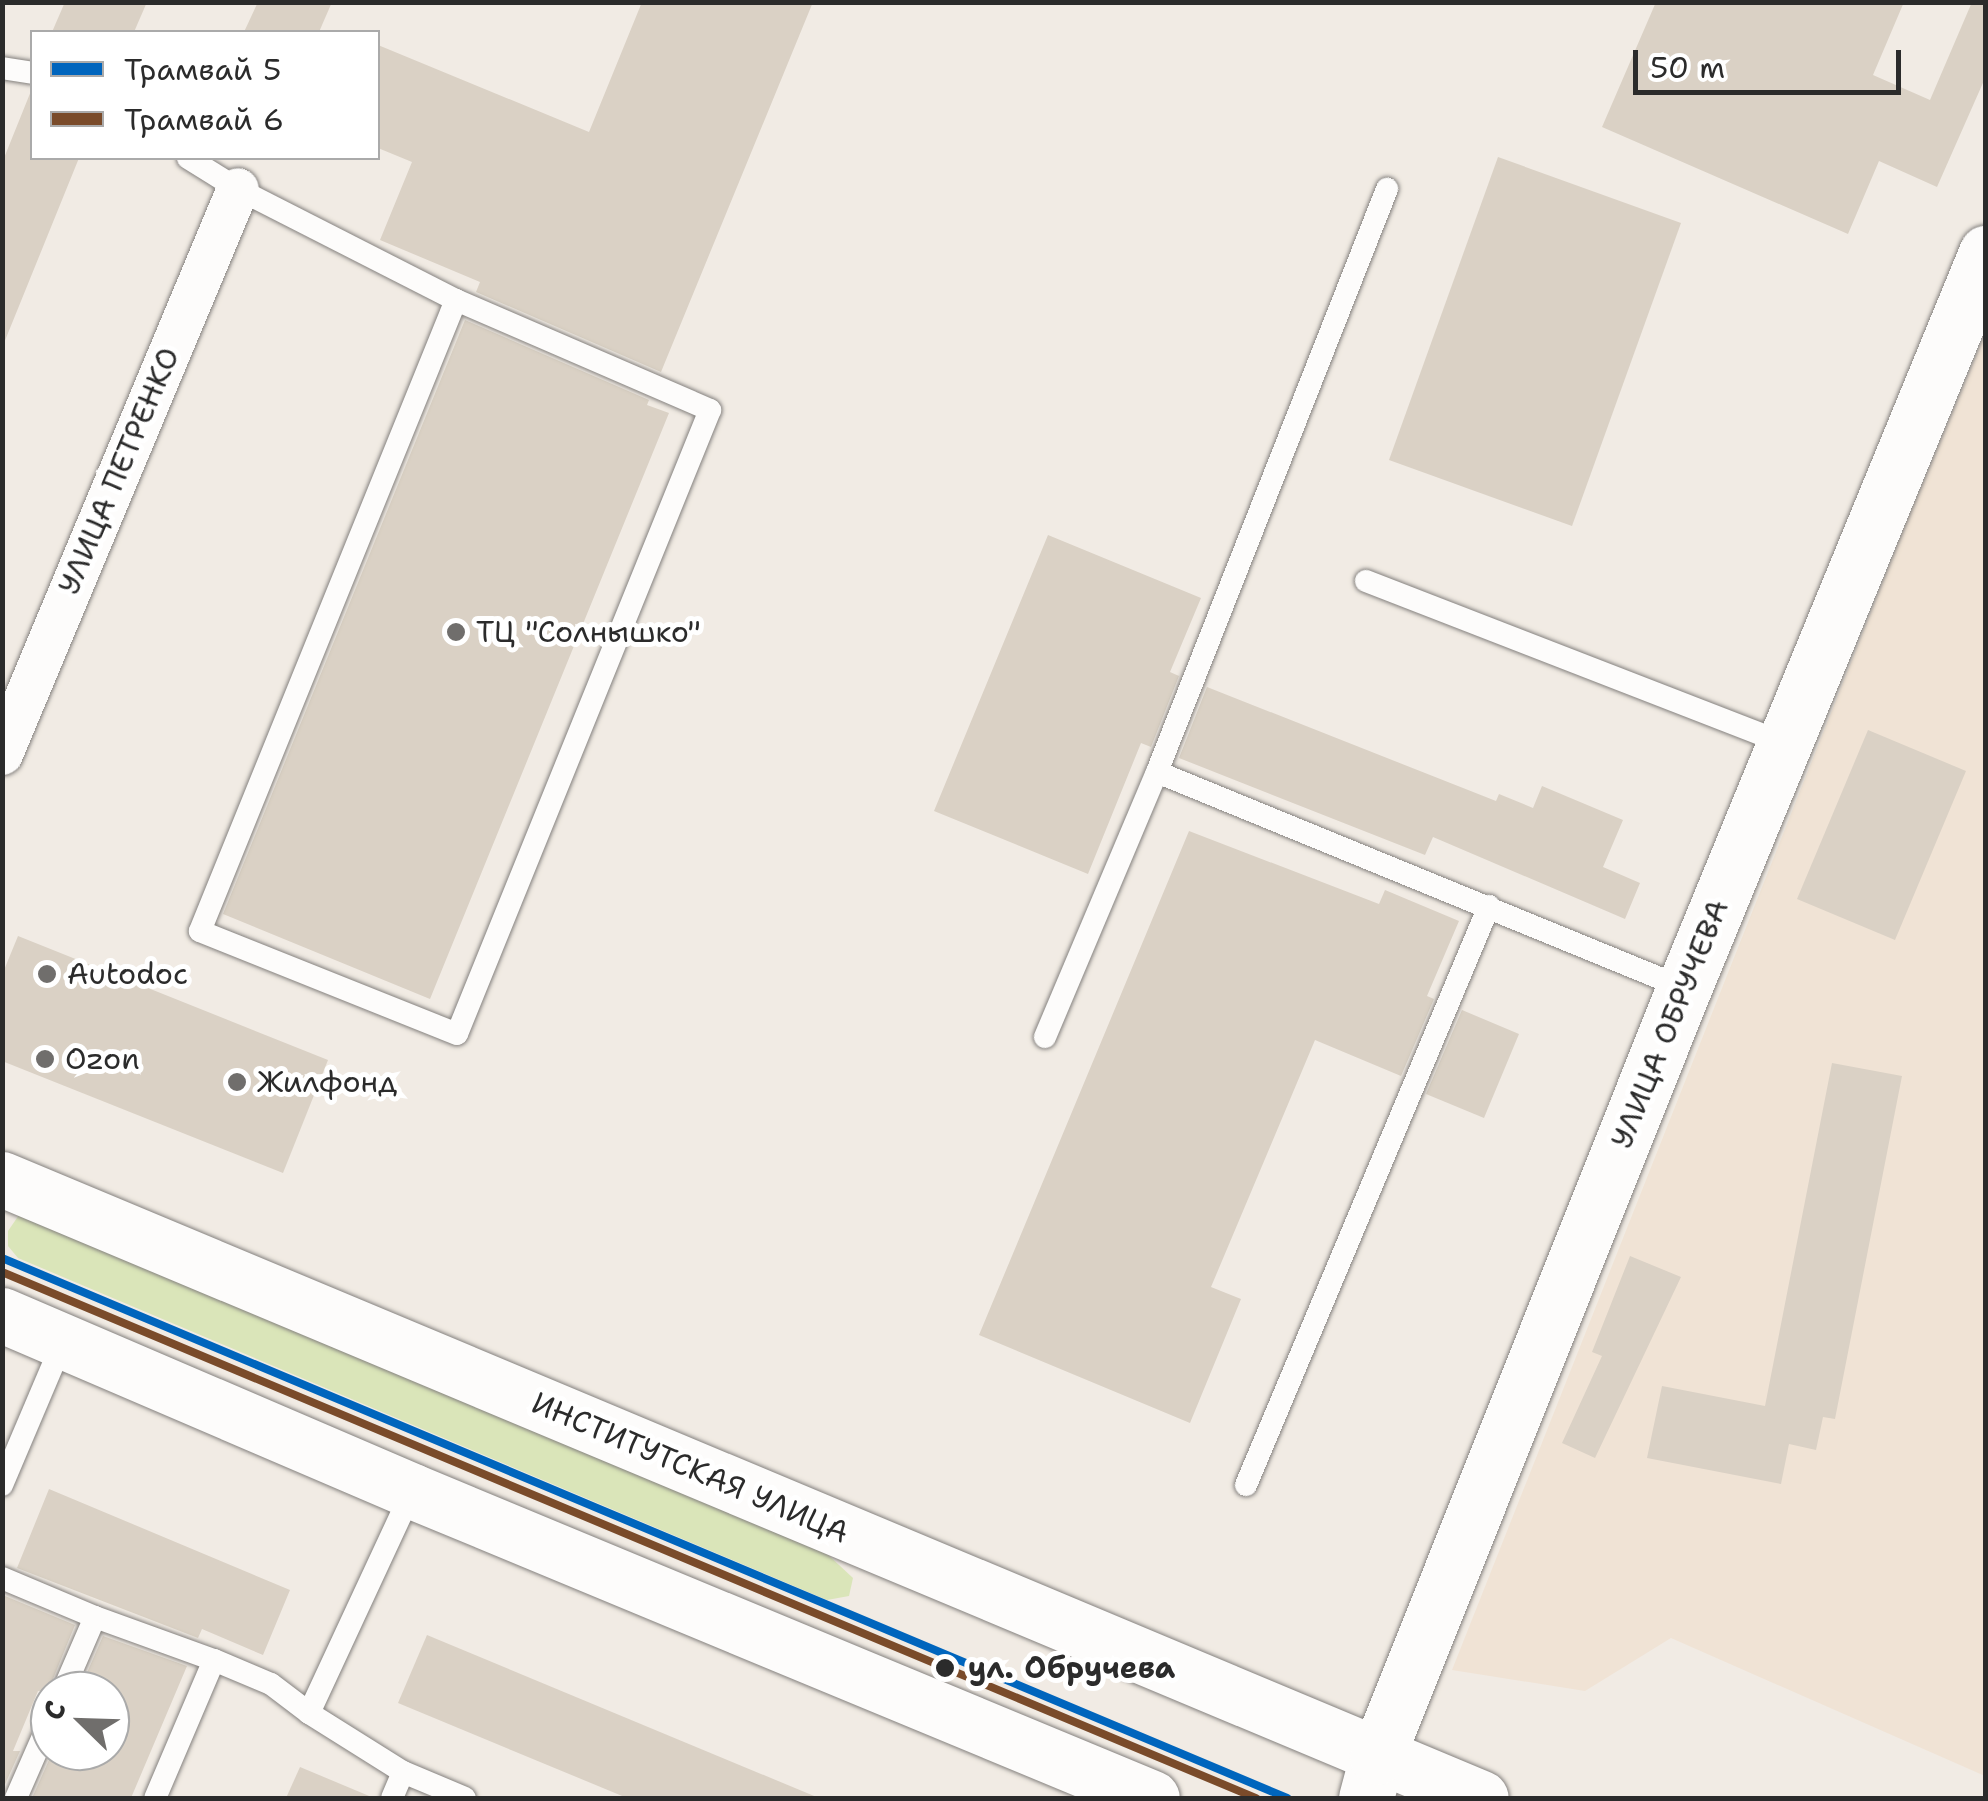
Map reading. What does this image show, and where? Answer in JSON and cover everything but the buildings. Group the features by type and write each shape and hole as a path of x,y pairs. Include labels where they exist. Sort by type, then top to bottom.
{"main road":[{"name":"УЛИЦА ОБРУЧЕВА","path":"1371,1778 1684,988 1986,254"},
{"name":"ИНСТИТУТСКАЯ УЛИЦА","path":"2,1179 1371,1778 1481,1798"},
{"path":"2,1316 1119,1792"}],"street":[{"name":"УЛИЦА ПЕТРЕНКО","path":"2,754 238,188"}],"lane":[{"path":"2,68 30,73"},
{"path":"191,160 456,300 710,410 457,1034 200,931 456,300"},
{"path":"1044,1037 1158,772 1388,189"},
{"path":"1366,580 1783,743"},
{"path":"1158,772 1684,988"},
{"path":"1246,1486 1489,906"},
{"path":"2,1485 63,1340"},
{"path":"309,1712 412,1491"},
{"path":"2,1578 271,1684 403,1772 465,1798"},
{"path":"71,1671 95,1617"},
{"path":"155,1798 214,1660"},
{"path":"16,1798 30,1766"},
{"path":"392,1798 403,1772"}],"shaded area":[{"path":"1985,334 1985,1776 1671,1638 1585,1691 1452,1670 1903,531"}],"green space":[{"path":"19,1215 824,1551 853,1578 849,1596 827,1600 18,1258 8,1246 8,1231"}],"tram line":[{"name":"5","path":"2,1258 1287,1798"},
{"name":"6","path":"2,1272 1256,1798"}],"place":[{"name":"ТЦ \"Солнышко\"","path":"456,632"},
{"name":"Autodoc","path":"47,974"},
{"name":"Ozon","path":"45,1059"},
{"name":"Жилфонд","path":"237,1082"},
{"name":"ул. Обручева","path":"945,1668"}]}
